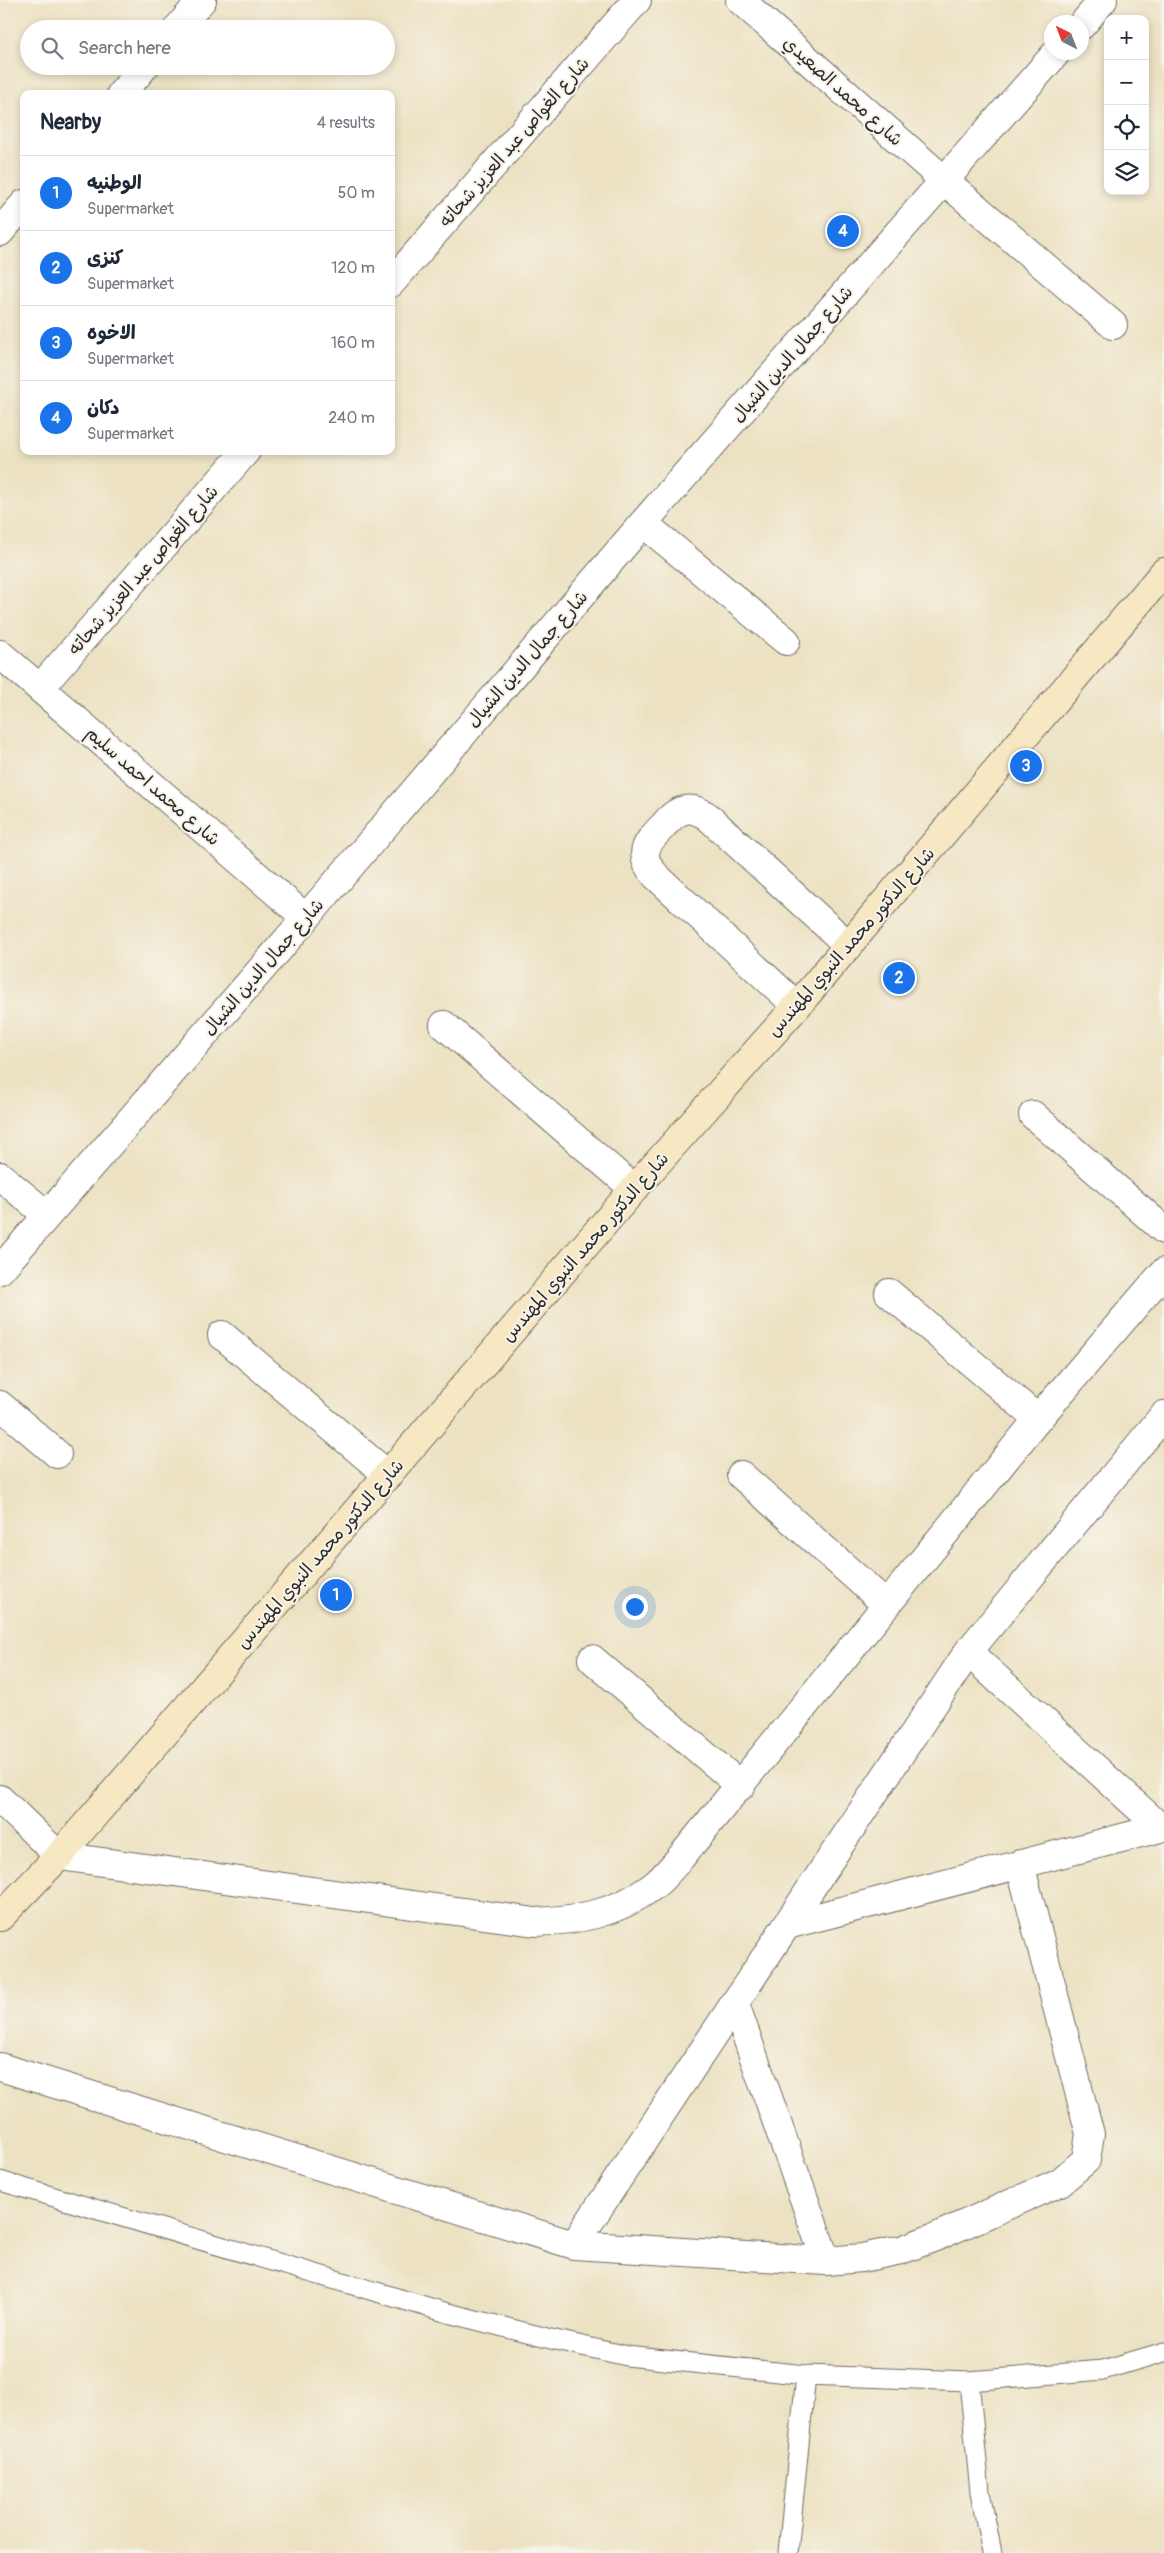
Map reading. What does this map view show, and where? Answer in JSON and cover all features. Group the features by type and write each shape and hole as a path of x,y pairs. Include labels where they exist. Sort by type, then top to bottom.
{"main road":[{"name":"شارع الدكتور محمد النبوي المهندس","path":"0,1918 59,1856 634,1190 849,946 1164,572"}],"street":[{"path":"185,20 202,0"},
{"name":"شارع الغواص عبد العزيز شحاته","path":"395,279 637,0"},
{"name":"شارع محمد الصعيدي","path":"740,0 945,181 1113,325"},
{"path":"1089,17 1103,0"},
{"name":"شارع جمال الدين الشيال","path":"0,1270 306,918 643,523 1050,60"},
{"path":"123,90 136,75"},
{"path":"0,232 20,209"},
{"name":"شارع الغواص عبد العزيز شحاته","path":"40,688 243,455"},
{"path":"643,523 786,641"},
{"name":"شارع محمد احمد سليم","path":"0,654 306,918"},
{"path":"797,1006 647,866 644,853 648,841 676,813 686,809 697,811 707,816 849,946"},
{"path":"444,1025 634,1190"},
{"path":"1033,1115 1164,1230"},
{"path":"0,1176 47,1216"},
{"path":"0,1799 59,1856 535,1922 577,1920 617,1907 653,1886 682,1856 741,1786 1038,1419 1164,1272"},
{"path":"889,1294 1038,1419"},
{"path":"222,1335 388,1475"},
{"path":"0,1405 57,1454"},
{"path":"574,2245 968,1652 1164,1415"},
{"path":"741,1475 888,1605"},
{"path":"968,1652 1162,1828"},
{"path":"592,1659 741,1786"},
{"path":"787,1925 1162,1828"},
{"path":"0,2067 574,2245 826,2261 862,2258 901,2250 938,2236 1060,2182 1086,2160 1090,2134 1020,1864"},
{"path":"735,2004 826,2261"}],"lane":[{"path":"0,2180 448,2313 627,2356 806,2375 969,2382 1104,2370 1164,2352"},
{"path":"788,2553 806,2375"},
{"path":"969,2382 980,2492 992,2553"}],"place":[{"name":"دكان","path":"843,231"},
{"name":"الاخوه","path":"1026,766"},
{"name":"كنزى","path":"899,978"},
{"name":"الوطنيه","path":"336,1595"}]}
